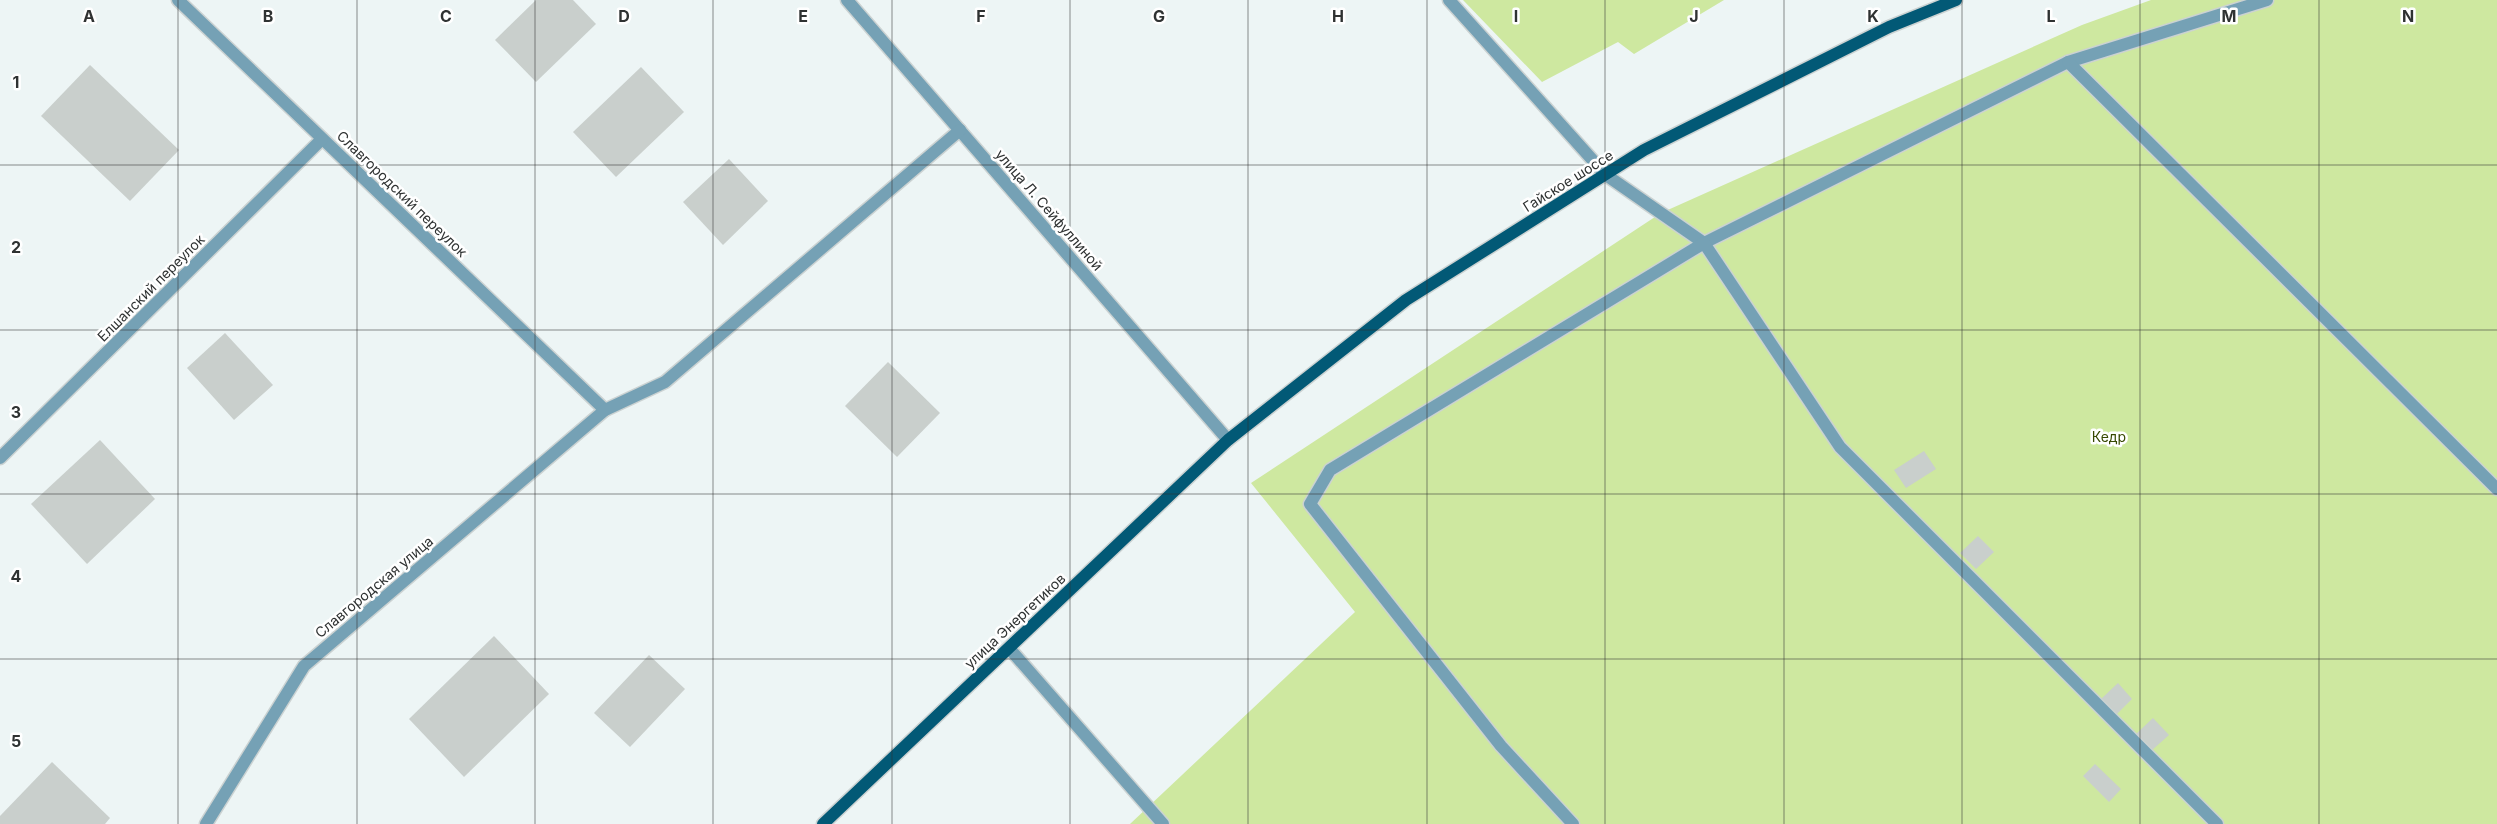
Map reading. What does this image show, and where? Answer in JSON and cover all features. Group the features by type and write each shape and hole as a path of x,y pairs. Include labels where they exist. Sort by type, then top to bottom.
{"main road":[{"name":"Гайское шоссе","path":"1228,440 1406,300 1644,150 1889,27 1956,0"},
{"name":"улица Энергетиков","path":"823,824 1228,440"}],"street":[{"name":"Славгородский переулок","path":"178,0 605,410"},
{"name":"улица Л. Сейфуллиной","path":"847,0 1228,440"},
{"path":"1449,0 1606,174 1704,243 1840,447 2217,824"},
{"path":"1573,824 1501,746 1310,504 1330,470 1704,243 2068,62 2267,0"},
{"path":"2068,62 2497,489"},
{"name":"Славгородская улица","path":"206,824 304,666 605,410 665,382 960,130"},
{"name":"Елшанский переулок","path":"0,458 322,139"},
{"path":"1009,648 1164,824"}],"green space":[{"path":"1463,0 1724,0 1634,54 1618,42 1542,82"},
{"name":"Кедр","path":"2151,0 2497,0 2497,824 1130,824 1355,612 1251,483 1661,213 2082,25"}],"building":[{"path":"536,0 573,0 596,24 536,82 495,40"},
{"path":"90,65 179,150 130,201 41,116"},
{"path":"641,67 684,112 616,177 573,132"},
{"path":"729,159 768,201 723,245 683,202"},
{"path":"225,333 273,385 234,420 187,368"},
{"path":"888,362 940,413 897,457 845,406"},
{"path":"100,440 155,499 87,564 31,504"},
{"path":"1924,451 1936,469 1906,488 1894,470"},
{"path":"1978,536 1994,552 1976,569 1960,553"},
{"path":"494,636 549,694 464,777 409,719"},
{"path":"649,655 685,689 630,747 594,713"},
{"path":"2118,683 2132,699 2115,716 2100,700"},
{"path":"2153,718 2169,735 2151,751 2135,735"},
{"path":"52,762 110,818 105,824 0,824 0,816"},
{"path":"2095,764 2121,789 2109,802 2083,776"}]}
